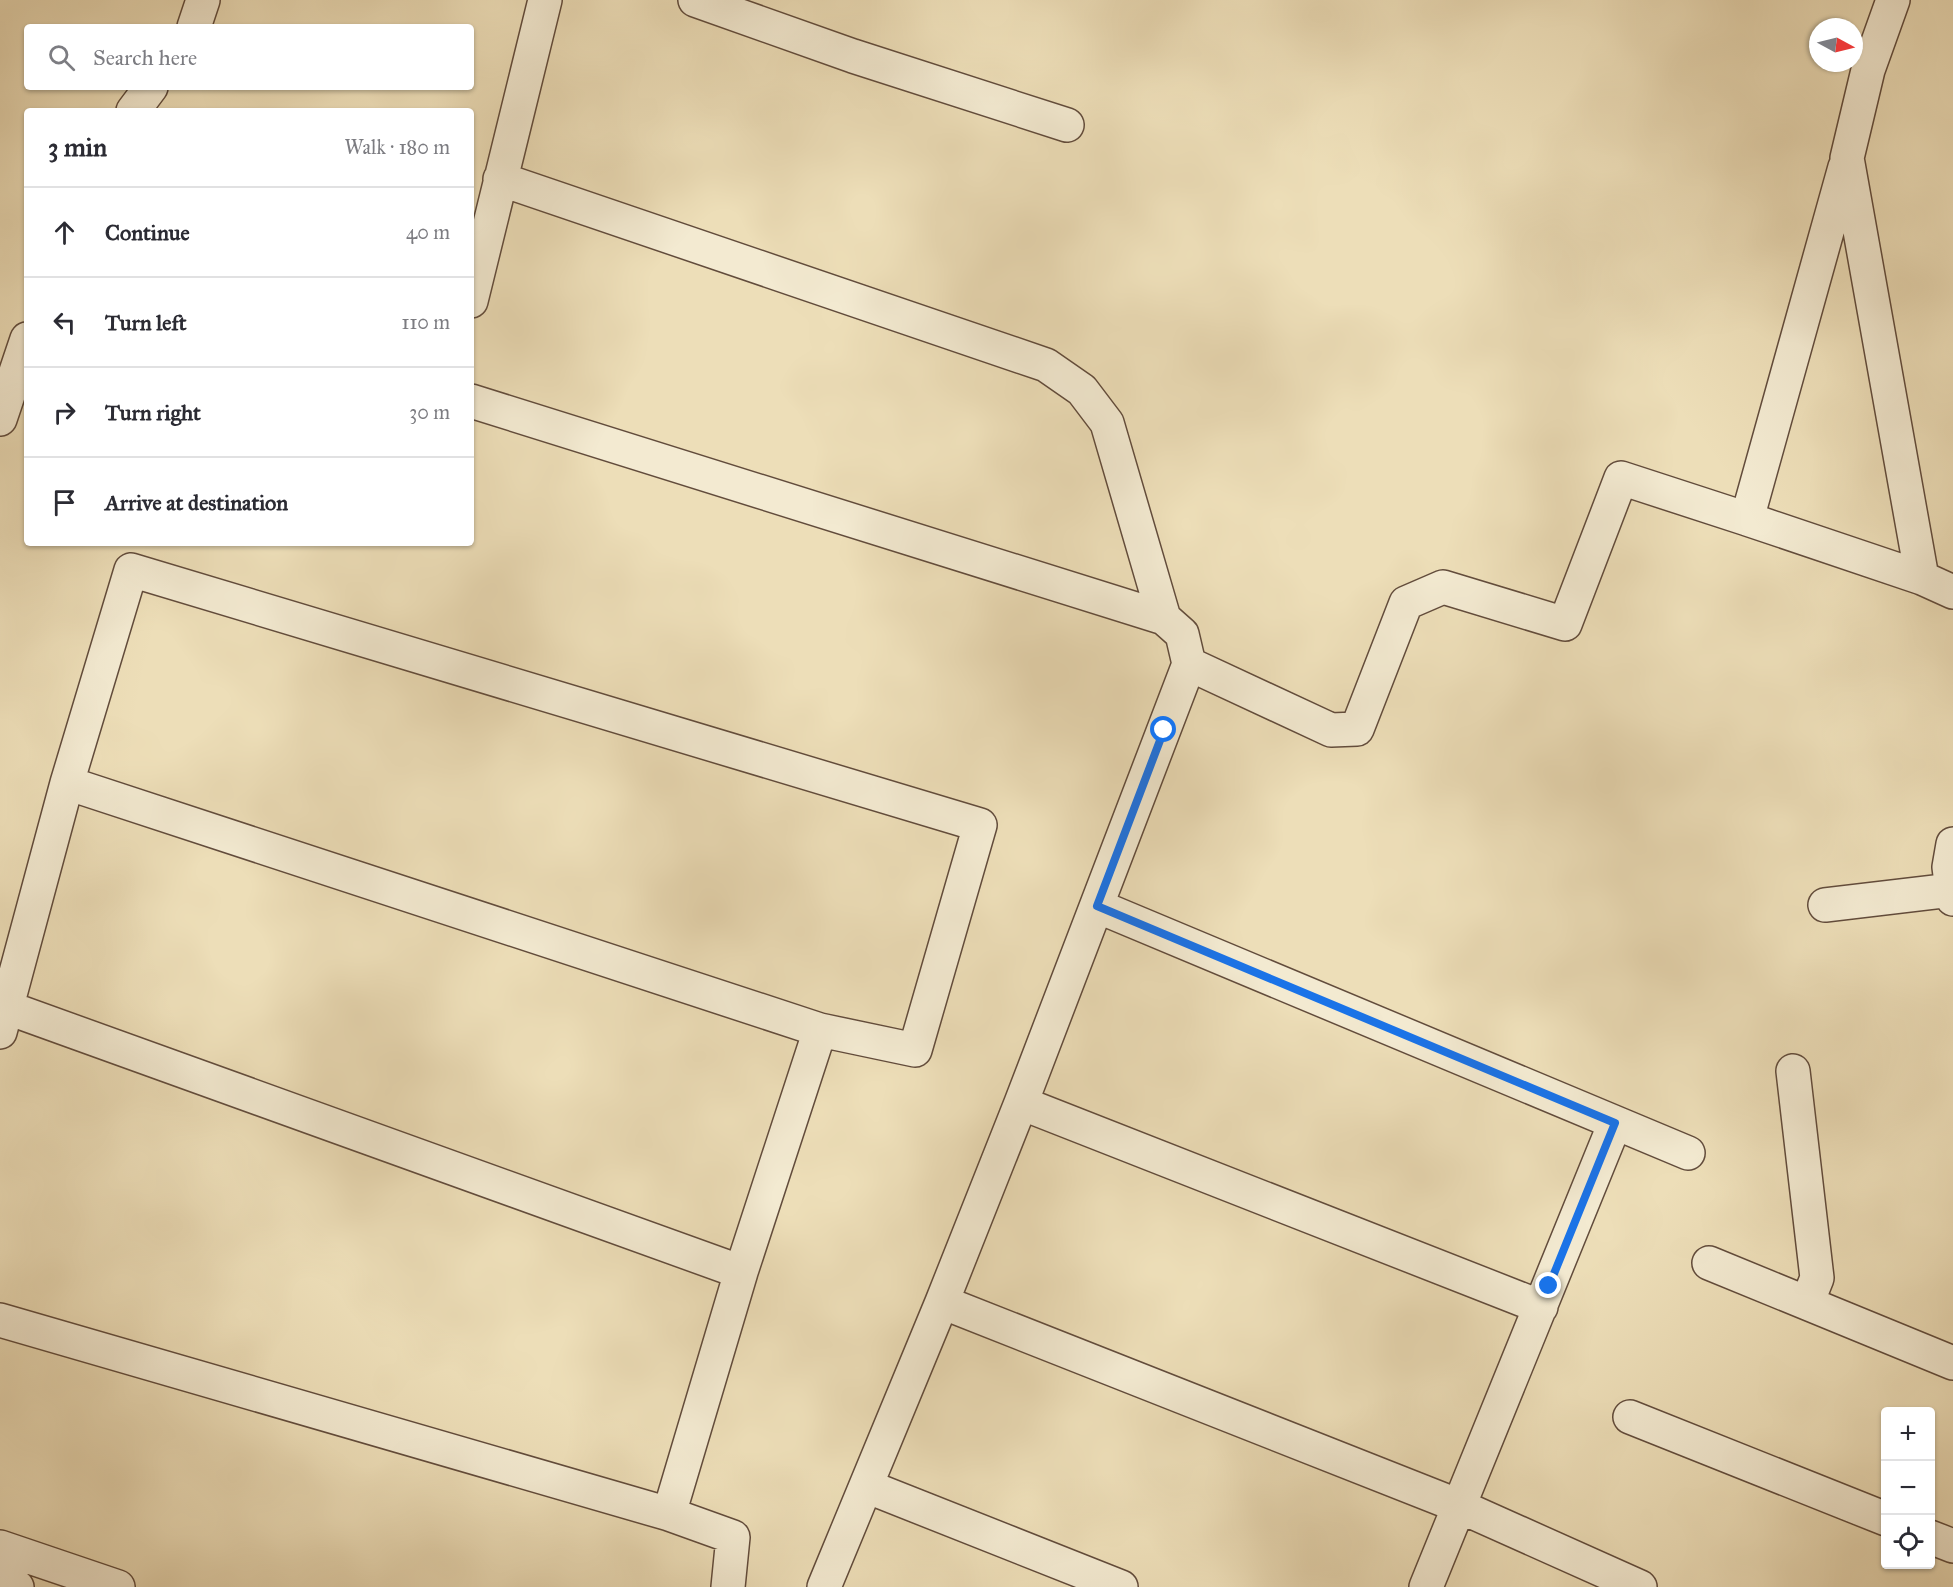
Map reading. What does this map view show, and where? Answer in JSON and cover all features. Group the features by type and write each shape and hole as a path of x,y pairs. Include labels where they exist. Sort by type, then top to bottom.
{"street":[{"path":"195,24 203,0"},
{"path":"474,287 545,0"},
{"path":"695,0 853,56 1067,125"},
{"path":"1747,519 1847,158 1868,70 1893,0"},
{"path":"136,108 149,90"},
{"path":"1847,158 1922,578"},
{"path":"500,179 1046,365 1082,390 1107,423 1164,618"},
{"path":"0,419 24,348"},
{"path":"474,402 1164,618 1182,634 1189,664 1021,1103 942,1302 824,1587"},
{"path":"1189,664 1331,730 1356,729 1406,603 1443,587 1566,624 1621,478 1922,578 1953,592"},
{"path":"68,783 820,1030 915,1050 980,825 131,570 68,783 2,1015 741,1272"},
{"path":"1825,905 1952,895 1949,867 1953,844"},
{"path":"1097,906 1688,1153"},
{"path":"669,1514 741,1272 820,1030"},
{"path":"1793,1071 1817,1278 1807,1303"},
{"path":"1021,1103 1541,1307"},
{"path":"1426,1587 1615,1123"},
{"path":"1709,1263 1953,1363"},
{"path":"942,1302 1459,1506 1640,1587"},
{"path":"0,1320 669,1514 733,1537 728,1587"},
{"path":"1630,1417 1881,1517"},
{"path":"866,1486 1121,1587"},
{"path":"1935,1539 1953,1546"},
{"path":"0,1547 118,1587"},
{"path":"0,1581 17,1587"}],"route":[{"path":"1164,730 1097,906 1615,1123 1549,1286"}]}
